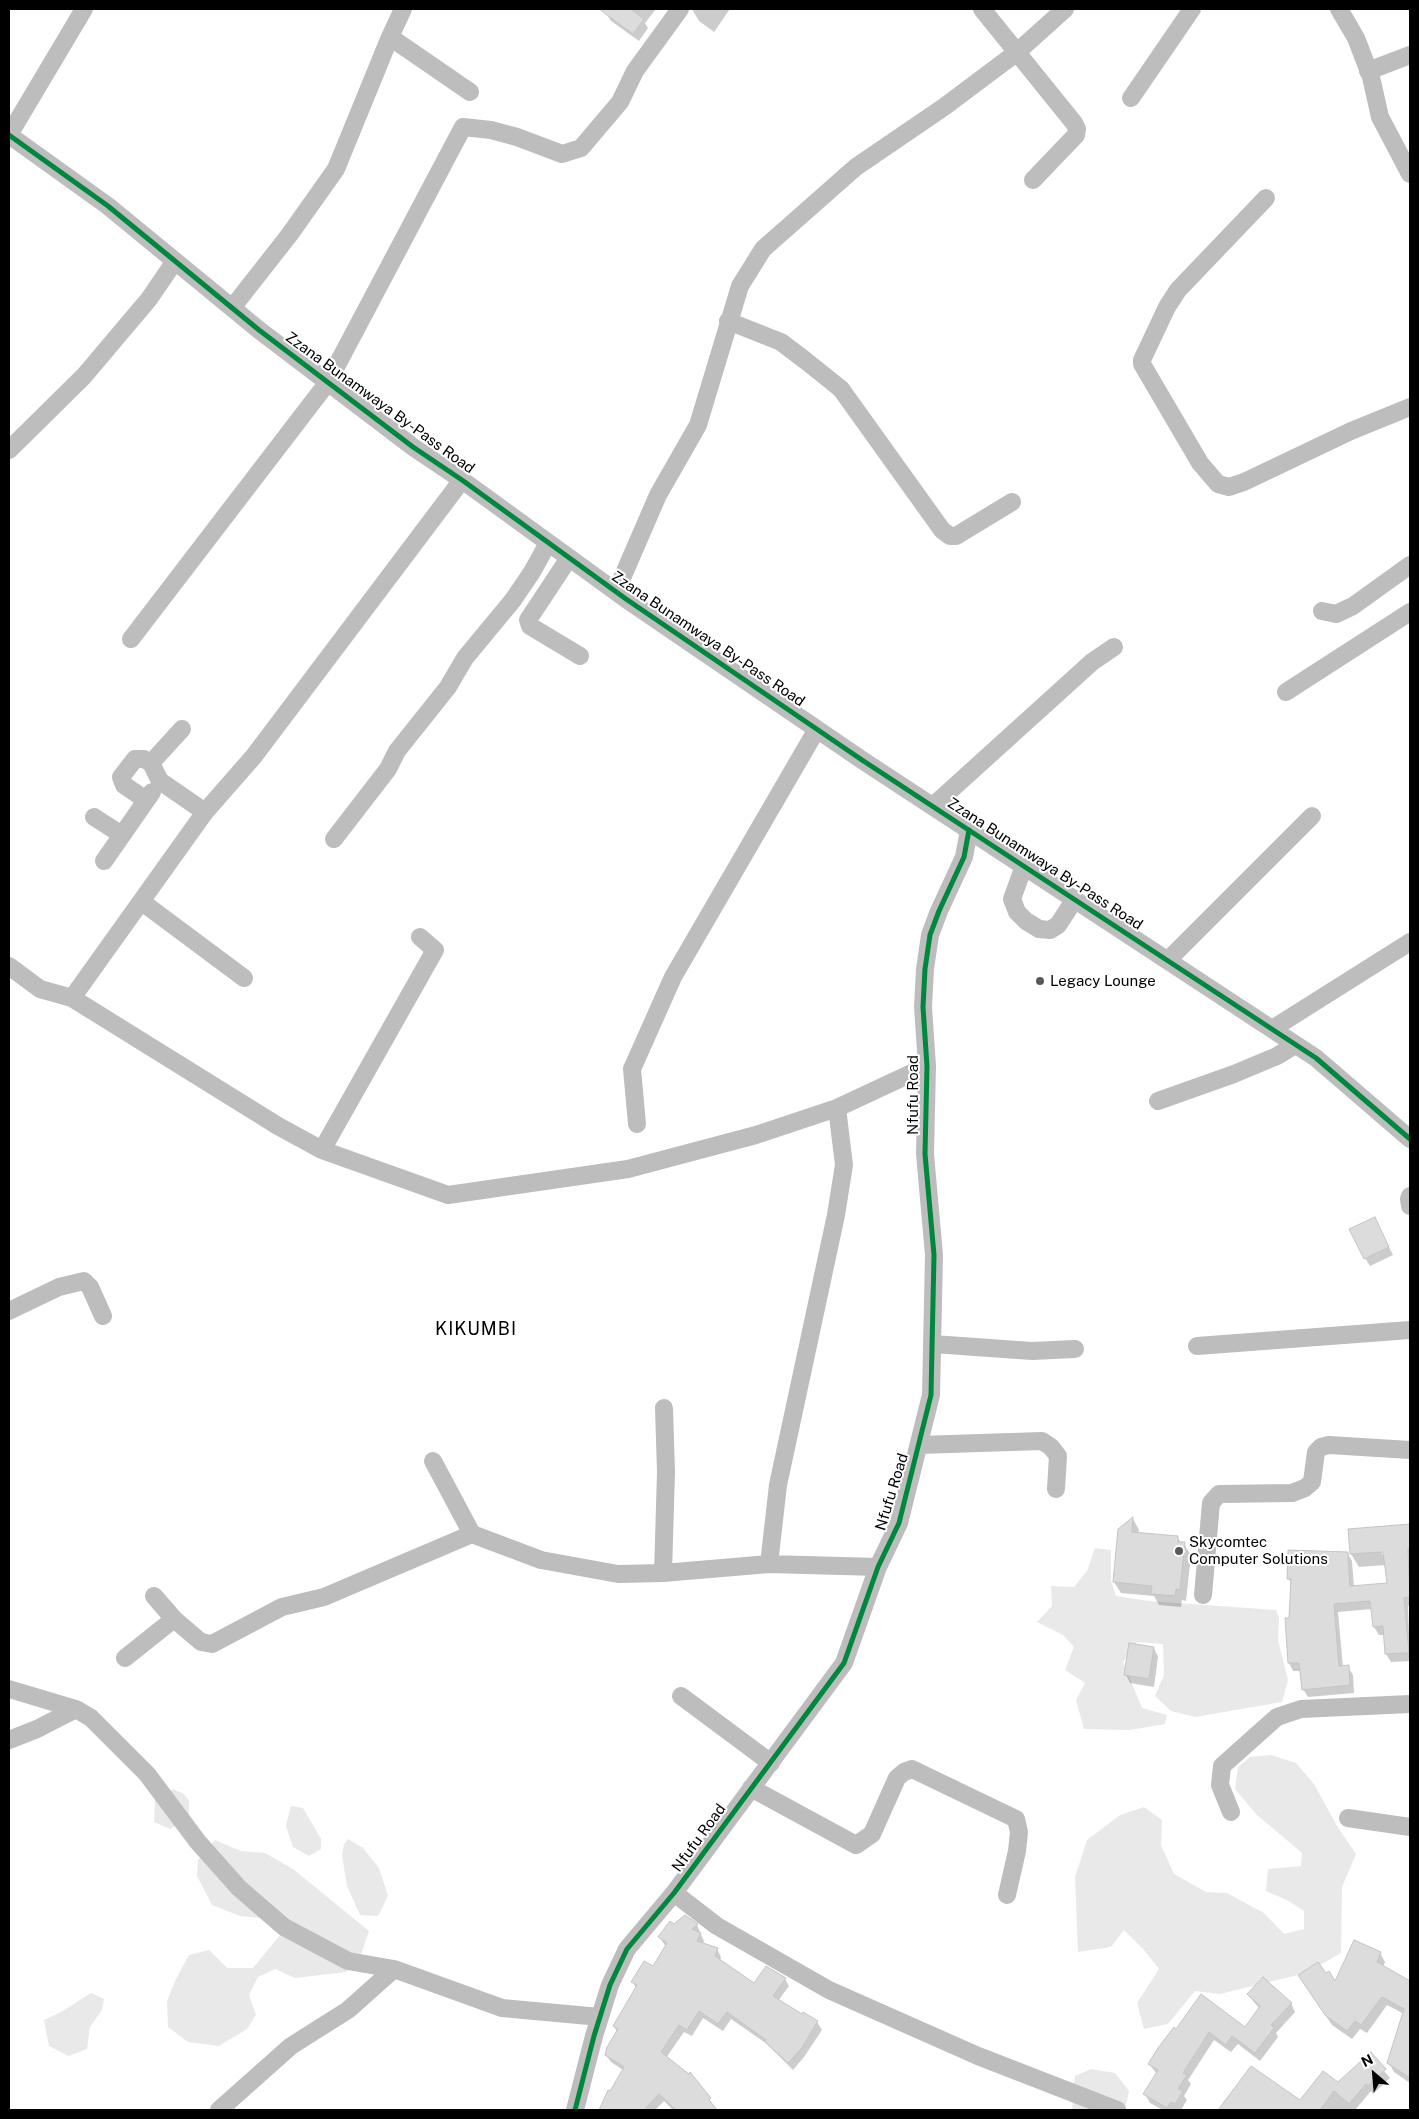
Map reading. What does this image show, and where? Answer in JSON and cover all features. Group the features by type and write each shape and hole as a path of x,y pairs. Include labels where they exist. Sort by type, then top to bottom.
{"street":[{"path":"9,135 84,9"},
{"path":"232,308 290,234 336,169 390,37 404,9"},
{"path":"131,639 328,382 463,127 491,130 517,137 562,154 581,148 620,102 636,71 680,9"},
{"path":"982,9 1077,129 1076,135 1033,180"},
{"path":"616,592 658,495 698,425 740,286 763,249 856,167 944,107 1016,53 1065,9"},
{"path":"1131,98 1192,9"},
{"path":"1339,9 1356,38 1368,71 1380,117 1410,174"},
{"path":"390,37 470,92"},
{"path":"1368,71 1410,55"},
{"name":"Zzana Bunamwaya By-Pass Road","path":"9,135 108,206 232,308 413,447 462,480 616,592 817,729 1316,1058 1410,1140"},
{"path":"1266,198 1178,290 1167,307 1142,360 1142,364 1200,463 1218,484 1229,487 1244,482 1350,431 1410,407"},
{"path":"9,450 84,376 149,299 176,261"},
{"path":"728,321 781,342 841,389 942,530 950,536 956,536 1012,502"},
{"path":"72,998 205,812 254,756 462,480"},
{"path":"334,838 388,770 397,751 448,687 466,658 513,600 532,572 548,543"},
{"path":"570,558 528,620 530,626 580,656"},
{"path":"1322,611 1336,614 1353,606 1410,567"},
{"path":"1286,692 1410,612"},
{"path":"933,806 1092,662 1114,647"},
{"path":"151,763 182,729"},
{"path":"637,1124 632,1069 673,977 817,729"},
{"path":"146,800 124,785 121,777 135,759 144,759 151,763 160,781 205,812"},
{"path":"104,861 160,781"},
{"path":"1168,960 1312,816"},
{"path":"94,817 122,835"},
{"name":"Nfufu Road","path":"575,2110 610,1985 626,1949 674,1893 844,1662 878,1566 899,1523 931,1395 934,1255 925,1154 927,1066 923,1007 925,969 930,935 938,911 964,857 969,830"},
{"path":"1024,866 1012,899 1017,912 1026,921 1039,929 1050,930 1058,925 1075,899"},
{"path":"142,902 244,978"},
{"path":"322,1150 393,1015 435,950 420,936"},
{"path":"1272,1029 1410,942"},
{"path":"9,966 40,989 72,998 278,1126 322,1150 448,1195 628,1169 756,1135 837,1108 927,1066"},
{"path":"1158,1101 1234,1074 1277,1056 1296,1045"},
{"path":"770,1564 778,1485 836,1215 844,1165 837,1108"},
{"path":"1410,1196 1410,1206"},
{"path":"9,1311 59,1287 84,1281 90,1288 103,1316"},
{"path":"1197,1346 1410,1330"},
{"path":"933,1344 1032,1351 1075,1350"},
{"path":"663,1573 666,1472 664,1408"},
{"path":"919,1445 1042,1441 1051,1447 1058,1456 1056,1489"},
{"path":"1203,1595 1212,1503 1219,1494 1292,1493 1306,1488 1312,1482 1316,1452 1321,1447 1329,1445 1410,1450"},
{"path":"433,1461 472,1534 541,1560 618,1574 663,1573 770,1564 878,1566"},
{"path":"154,1596 174,1619 201,1642 212,1644 282,1606 324,1597 472,1534"},
{"path":"125,1658 174,1619"},
{"path":"9,1689 76,1709 91,1718 147,1774 198,1842 239,1888 284,1927 348,1961 394,1969 502,2008 600,2017"},
{"path":"681,1696 771,1763"},
{"path":"1231,1812 1220,1785 1222,1766 1277,1717 1301,1709 1410,1704"},
{"path":"9,1740 37,1730 76,1709"},
{"path":"751,1788 856,1845 872,1834 897,1778 904,1772 912,1769 1016,1819 1020,1832 1007,1894"},
{"path":"1348,1818 1410,1827"},
{"path":"674,1893 717,1926 829,1990 978,2056 1118,2110"},
{"path":"219,2110 291,2046 348,2010 394,1969"}],"shaded area":[{"path":"1095,1548 1111,1550 1111,1581 1116,1596 1149,1601 1276,1610 1279,1618 1278,1640 1288,1680 1282,1702 1195,1717 1171,1711 1155,1696 1164,1675 1163,1644 1137,1642 1123,1662 1142,1708 1167,1715 1165,1724 1130,1730 1084,1729 1076,1700 1085,1683 1065,1670 1074,1647 1063,1635 1037,1622 1052,1606 1051,1586 1074,1587 1087,1571"},
{"path":"1271,1755 1296,1763 1314,1784 1337,1826 1356,1854 1342,1887 1341,1953 1306,1973 1220,1994 1195,1991 1168,2024 1144,2029 1137,2003 1159,1969 1144,1950 1124,1930 1111,1947 1078,1952 1075,1877 1087,1840 1120,1815 1144,1807 1162,1820 1161,1845 1174,1874 1206,1892 1227,1893 1264,1913 1284,1934 1304,1929 1304,1911 1287,1900 1266,1891 1268,1869 1301,1866 1302,1853 1256,1814 1235,1789 1238,1767 1250,1757"},
{"path":"173,1789 184,1794 189,1801 189,1819 170,1829 154,1822 155,1800"},
{"path":"291,1806 303,1808 321,1839 321,1849 309,1856 293,1847 286,1826"},
{"path":"348,1839 363,1848 379,1868 388,1896 378,1916 360,1915 347,1886 342,1855 344,1844"},
{"path":"215,1840 241,1851 265,1853 293,1869 369,1931 362,1952 346,1972 295,1978 275,1969 258,1977 249,1995 256,2015 247,2029 219,2046 188,2042 168,2027 167,2001 189,1955 209,1950 227,1968 253,1968 281,1934 261,1918 240,1916 212,1905 197,1876 198,1860"},
{"path":"91,1993 104,1999 102,2010 90,2027 87,2049 69,2056 49,2046 44,2020 61,2012"},
{"path":"1091,2069 1115,2073 1129,2091 1125,2110 1072,2110 1075,2076"}],"building":[{"path":"599,9 631,9 644,19 633,34"},
{"path":"1375,1217 1389,1247 1364,1259 1349,1229"},
{"path":"1133,1517 1132,1532 1178,1536 1178,1542 1185,1542 1180,1590 1176,1589 1175,1596 1151,1594 1152,1586 1113,1582 1118,1529"},
{"path":"1410,1524 1410,1549 1408,1549 1410,1597 1404,1598 1409,1653 1385,1654 1383,1626 1373,1627 1370,1601 1334,1604 1339,1666 1349,1665 1350,1685 1302,1690 1299,1663 1288,1663 1285,1618 1289,1618 1291,1579 1287,1579 1288,1550 1348,1552 1350,1586 1387,1583 1383,1552 1350,1554 1348,1529"},
{"path":"1129,1643 1154,1647 1149,1679 1124,1675"},
{"path":"685,1915 698,1924 692,1929 701,1933 697,1941 718,1948 715,1956 754,1983 766,1966 786,1978 773,1996 802,2014 803,2012 818,2021 801,2049 788,2063 764,2041 766,2040 727,2012 718,2024 699,2011 687,2030 679,2025 661,2052 689,2074 690,2072 711,2098 709,2100 717,2110 676,2110 659,2094 644,2110 599,2110 608,2090 610,2091 624,2067 605,2055 607,2047 618,2029 613,2026 637,1985 631,1982 644,1961 653,1966 667,1943 658,1937 670,1921 674,1924"},
{"path":"1354,1940 1381,1952 1377,1962 1410,1981 1410,2078 1387,2063 1404,2009 1382,1997 1361,2025 1355,2021 1347,2031 1325,2015 1298,1975 1318,1962 1326,1973 1329,1971 1335,1981"},
{"path":"1263,1977 1292,2003 1271,2025 1274,2028 1255,2053 1232,2036 1226,2045 1209,2032 1183,2073 1187,2075 1178,2089 1183,2091 1175,2104 1171,2102 1167,2108 1143,2094 1158,2070 1148,2064 1158,2048 1174,2027 1176,2029 1201,1994 1245,2027 1260,2006 1247,1994"},
{"path":"1371,2052 1386,2069 1368,2086 1366,2084 1349,2104 1334,2091 1320,2110 1218,2110 1251,2066 1300,2100 1323,2071 1338,2082"}],"cycle path":[{"path":"9,135 108,206 259,330 413,447 462,480 626,599 862,760 1316,1058 1410,1139"},
{"path":"575,2110 594,2036 610,1985 627,1949 674,1893 844,1663 878,1567 899,1523 931,1395 934,1255 925,1154 927,1066 923,1007 925,969 930,935 964,857 969,830"}],"place":[{"name":"Legacy Lounge","path":"1040,981"},
{"name":"Skycomtec Computer Solutions","path":"1179,1551"}],"district":[{"name":"KIKUMBI","path":"476,1329"}]}
